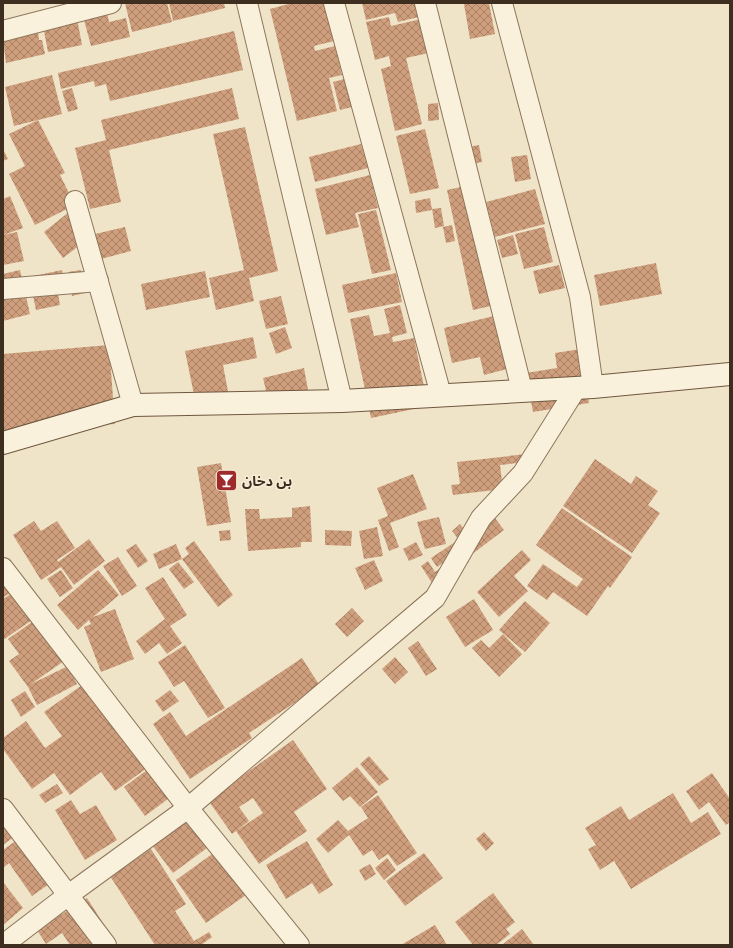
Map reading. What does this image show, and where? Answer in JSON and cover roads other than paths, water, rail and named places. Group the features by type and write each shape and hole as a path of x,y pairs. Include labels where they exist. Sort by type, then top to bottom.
{"street":[{"path":"3,31 111,3"},
{"path":"247,3 342,401"},
{"path":"334,3 441,395"},
{"path":"425,3 522,390"},
{"path":"3,945 67,896 188,808 434,598 482,518 523,473 585,387 580,297 502,3"},
{"path":"75,201 132,405"},
{"path":"3,289 98,281"},
{"path":"3,443 132,405 342,401 585,387 730,374"},
{"path":"3,568 188,808 299,945"},
{"path":"3,809 67,896 106,945"}],"place":[{"name":"بن دخان","path":"226,481"}]}
